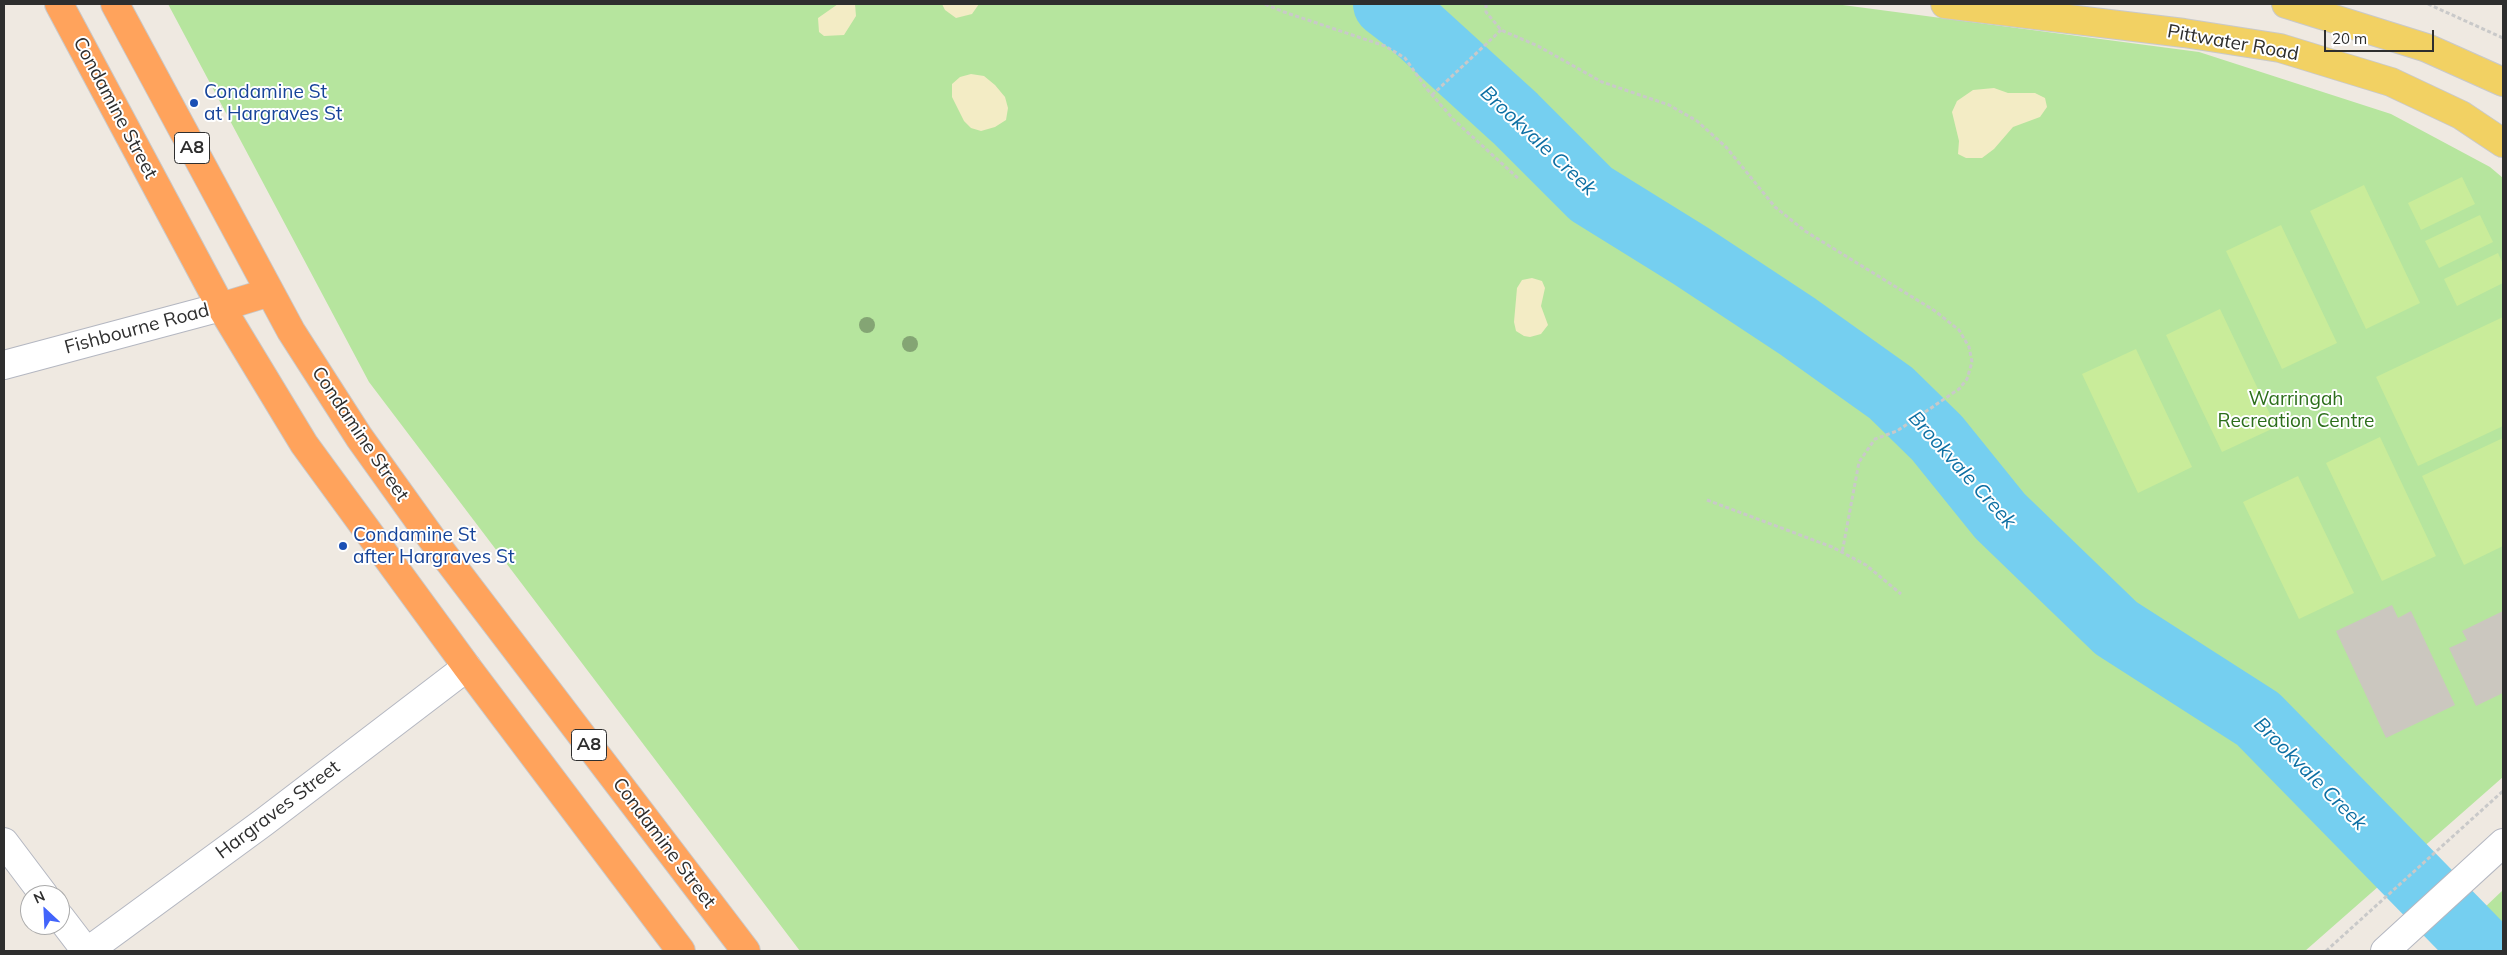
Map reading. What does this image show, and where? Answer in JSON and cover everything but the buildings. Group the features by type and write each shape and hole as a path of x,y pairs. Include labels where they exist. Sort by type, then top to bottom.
{"highway":[{"name":"Condamine Street","path":"59,4 221,307 304,444 467,667 682,951"},
{"name":"Condamine Street","path":"115,4 291,331 359,437 427,531 746,951"},
{"name":"Fishbourne Road","path":"221,307 270,292"}],"main road":[{"name":"Pittwater Road","path":"1945,4 2184,33 2280,48 2391,82 2461,115 2503,142"},
{"path":"2286,4 2427,48 2503,82"}],"street":[{"name":"Fishbourne Road","path":"4,365 221,307"},
{"name":"Hargraves Street","path":"87,951 264,822 467,667"},
{"path":"4,842 36,885"},
{"path":"2385,951 2503,843"},
{"path":"70,930 87,951"}],"path":[{"path":"1265,4 1300,18 1385,46 1405,58 1432,95 1454,120 1520,180"},
{"path":"1486,4 1486,12 1501,30 1538,46 1602,82 1669,105 1697,121 1726,146 1775,207 1805,231 1935,311 1959,330 1969,347 1972,362 1967,379 1959,389 1897,431 1875,439 1859,462 1842,552"},
{"path":"2428,4 2503,38"},
{"path":"1432,95 1501,30"},
{"path":"1707,500 1842,552 1866,565 1901,594"},
{"path":"2326,951 2503,791"}],"green space":[{"name":"Warringah Recreation Centre","path":"168,4 1835,4 2199,52 2391,114 2490,167 2503,178 2503,777 2305,951 800,951 369,382"},
{"path":"2462,177 2475,204 2421,230 2408,203"},
{"path":"2364,185 2420,303 2366,329 2310,211"},
{"path":"2480,215 2493,242 2439,268 2425,241"},
{"path":"2281,225 2337,343 2282,369 2226,251"},
{"path":"2498,253 2503,264 2503,283 2457,306 2444,279"},
{"path":"2220,309 2276,427 2222,452 2166,335"},
{"path":"2503,317 2503,426 2418,466 2376,377"},
{"path":"2136,349 2192,467 2138,493 2082,374"},
{"path":"2380,437 2436,556 2382,581 2326,463"},
{"path":"2503,438 2503,546 2464,565 2422,476"},
{"path":"2298,476 2354,593 2299,619 2243,502"},
{"path":"2503,890 2503,939 2484,908"}],"sand":[{"path":"838,4 855,4 856,16 844,35 824,36 819,32 818,18"},
{"path":"942,4 979,4 972,14 956,18 945,10"},
{"path":"971,74 984,76 1005,97 1008,108 1006,120 995,127 981,131 971,128 964,121 952,97 952,84 960,77"},
{"path":"1994,88 2008,93 2035,93 2045,98 2047,107 2040,117 2013,127 1994,149 1982,158 1966,158 1958,154 1959,141 1952,112 1957,101 1973,90"},
{"path":"1532,278 1542,281 1545,288 1541,306 1548,325 1541,334 1530,337 1516,331 1514,322 1517,288 1522,280"}],"water":[{"path":"2468,933 2498,951 2476,951"}],"waterway":[{"name":"Brookvale Creek","path":"1386,4 1412,24 1515,118 1591,194 1691,256 1797,326 1891,393 1937,438 2000,516 2116,628 2258,719 2485,951"}],"place":[{"name":"Condamine St at Hargraves St","path":"194,103"},
{"name":"Condamine St after Hargraves St","path":"343,546"}]}
